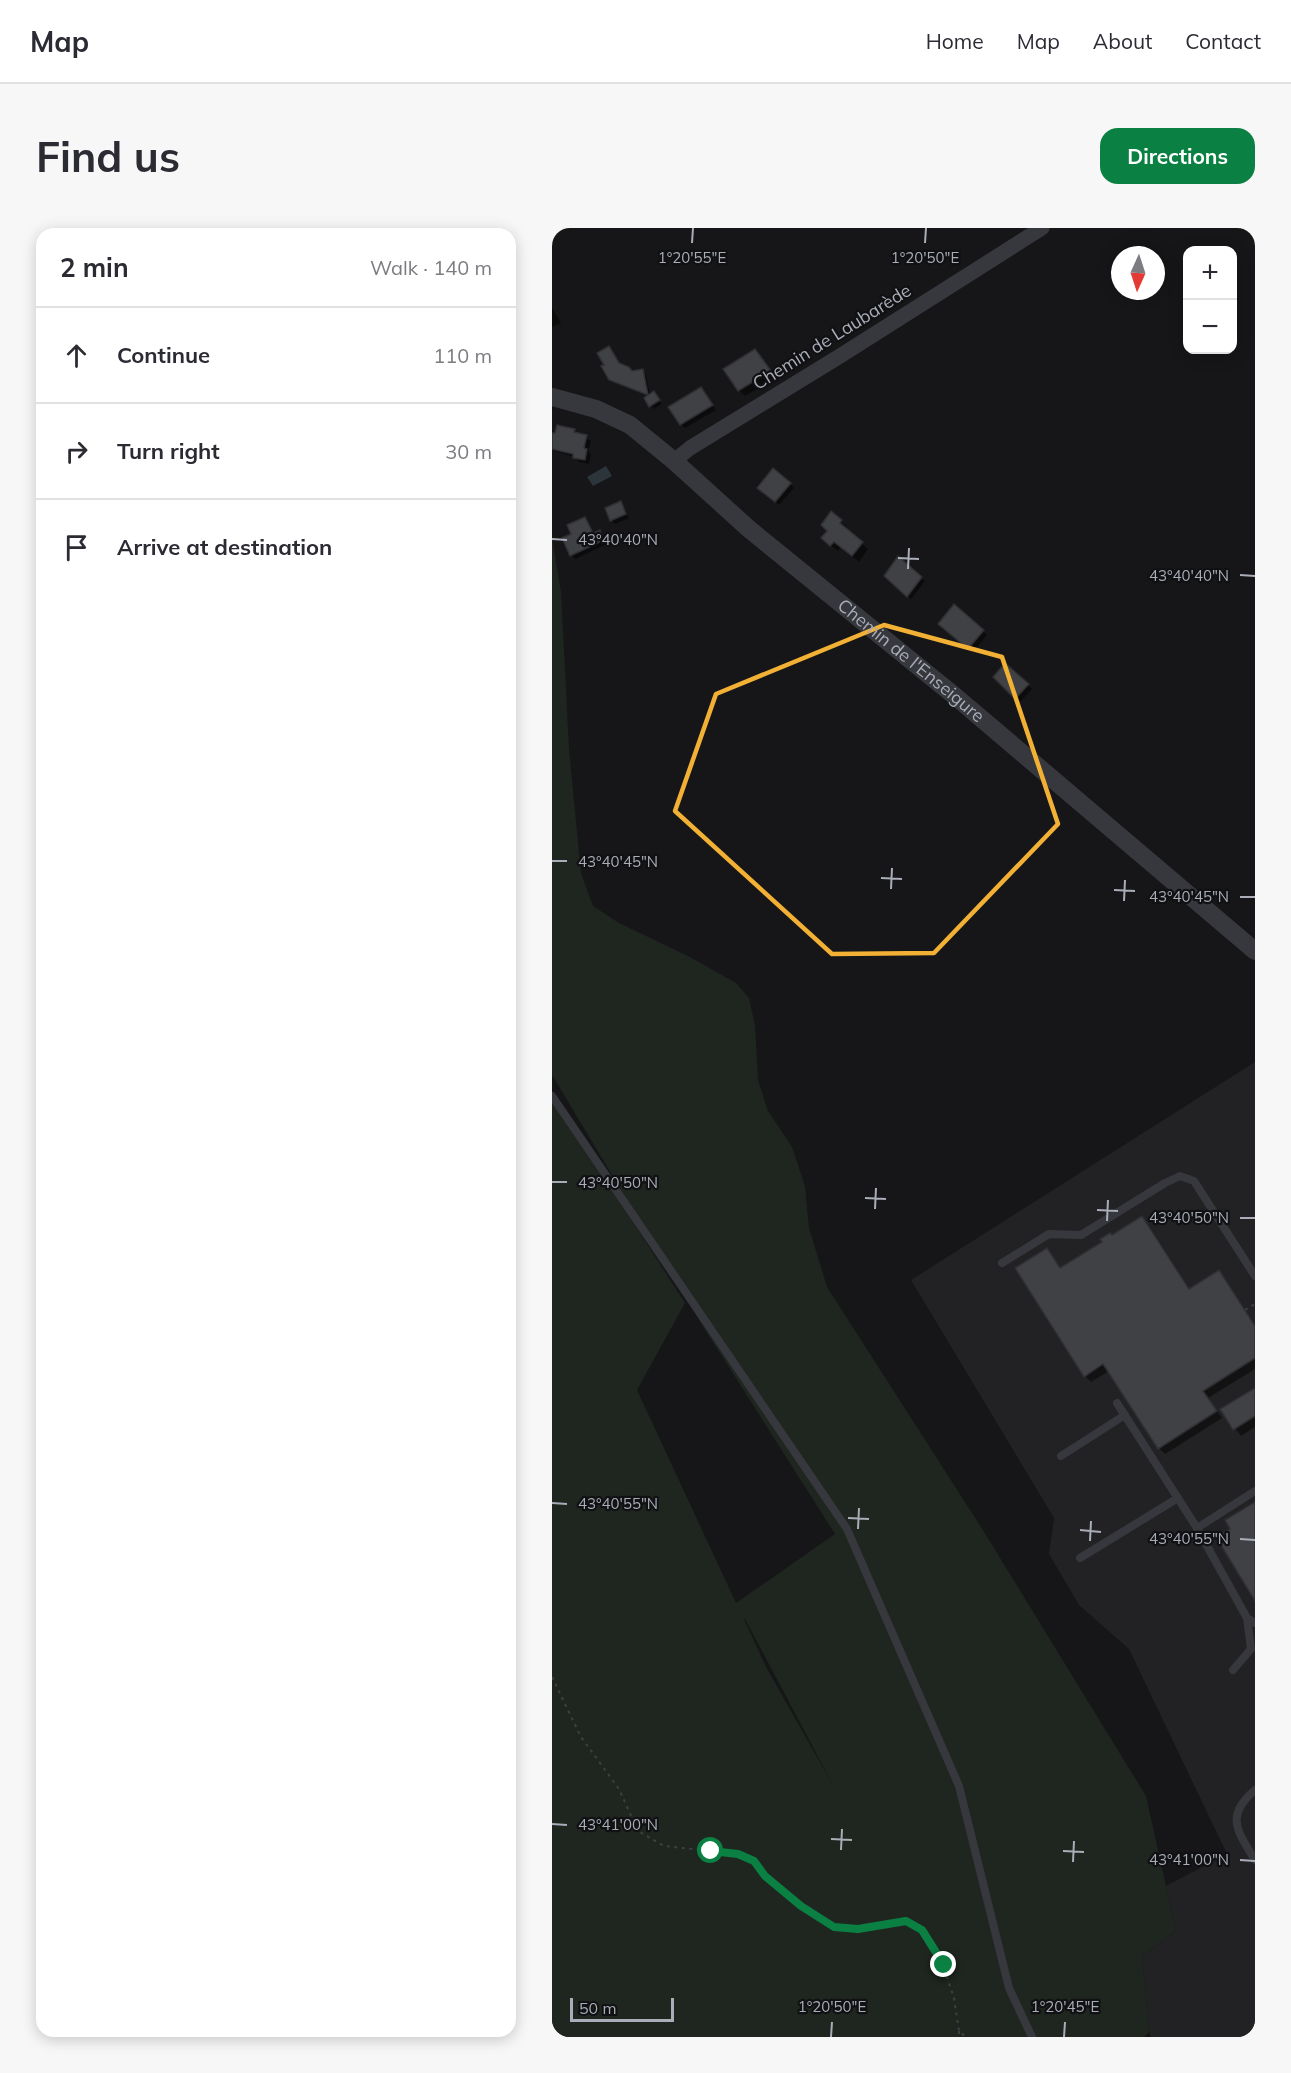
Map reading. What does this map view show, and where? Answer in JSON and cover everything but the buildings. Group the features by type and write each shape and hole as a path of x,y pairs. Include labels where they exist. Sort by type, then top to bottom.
{"street":[{"name":"Chemin de Laubarède","path":"674,461 690,448 1042,228"},
{"name":"Chemin de l'Enseigure","path":"552,397 613,416 630,425 674,461 749,529 956,697 1255,951"}],"lane":[{"path":"552,1096 847,1528 959,1786 1009,1988 1032,2037"},
{"path":"1002,1263 1049,1234 1081,1235 1180,1176 1194,1181 1255,1276"},
{"path":"1117,1403 1197,1528 1247,1618 1251,1649 1233,1670"},
{"path":"1061,1456 1125,1416"},
{"path":"1197,1528 1255,1491"},
{"path":"1080,1558 1178,1498"},
{"path":"1247,1618 1255,1623"},
{"path":"1255,1790 1247,1796 1237,1813 1237,1830 1255,1860"}],"path":[{"path":"1245,1310 1255,1304"},
{"path":"552,1677 581,1737 619,1789 638,1831 664,1846 738,1854 754,1861 765,1876 801,1906 834,1927 858,1929 906,1921 922,1930 944,1965 954,1998 959,2037"},
{"path":"959,2031 966,2037"}],"highlighted area":[{"path":"884,625 1002,657 1058,824 934,953 832,954 675,811 716,694"}],"shaded area":[{"path":"606,466 612,476 593,486 587,477"},
{"path":"552,537 561,592 569,749 581,873 593,906 619,923 690,957 736,983 749,998 755,1026 758,1080 768,1111 792,1147 805,1186 809,1228 827,1287 981,1527 1146,1796 1176,1931 1142,1956 1149,2032 1144,2037 552,2037 552,1096 685,1303 637,1390 736,1603 835,1534 704,1328 552,1075","holes":["745,1619 834,1787 766,1667"]},
{"path":"1255,1062 1255,2037 1151,2037 1142,1956 1176,1931 1166,1886 1227,1854 1129,1649 1079,1605 1049,1554 1054,1518 911,1280"}],"route":[{"path":"711,1851 738,1854 754,1861 765,1876 801,1906 834,1927 858,1929 906,1921 922,1930 944,1965"}]}
